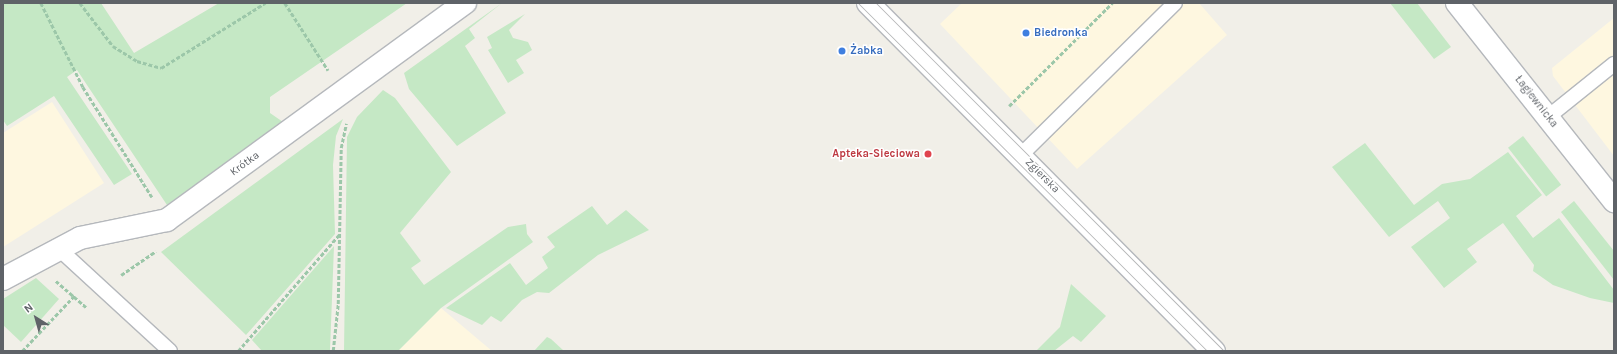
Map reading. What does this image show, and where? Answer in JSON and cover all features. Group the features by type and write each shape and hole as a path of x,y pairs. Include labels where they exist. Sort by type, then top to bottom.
{"street":[{"name":"Krótka","path":"3,279 58,248 80,238 167,220 465,3"},
{"name":"Zgierska","path":"868,3 1021,155 1214,351"},
{"name":"Łagiewnicka","path":"1457,3 1614,201"}],"lane":[{"path":"1021,155 1175,3"},
{"path":"1548,117 1614,64"},
{"path":"58,248 170,351"}],"path":[{"path":"41,3 83,87 167,220"},
{"path":"80,3 113,46 137,61 161,68 265,3"},
{"path":"285,3 343,92"},
{"path":"1008,106 1112,3"},
{"path":"333,351 339,235 342,132 348,119"},
{"path":"238,351 339,235"},
{"path":"51,276 73,295"},
{"path":"22,351 73,295 102,289"}],"shaded area":[{"path":"962,3 1199,3 1227,35 1077,169 940,24"},
{"path":"1614,18 1614,156 1553,76 1552,68"},
{"path":"52,102 104,183 3,247 3,133"},
{"path":"441,308 492,351 398,351"}],"green space":[{"path":"3,3 101,3 134,53 219,3 407,3 270,97 270,113 283,122 167,205 77,70 67,77 132,174 114,185 54,96 7,126 3,120"},
{"path":"502,3 469,29 475,38 465,46 506,113 457,146 409,89 404,73"},
{"path":"1390,3 1417,3 1451,47 1434,59"},
{"path":"525,14 509,30 513,38 528,42 532,50 516,60 524,73 508,83 488,50 492,48 487,37"},
{"path":"383,90 395,98 451,172 400,233 421,261 411,268 424,285 508,227 526,224 527,234 533,242 441,308 398,351 344,351 347,137 357,117"},
{"path":"343,119 336,136 333,165 335,234 246,335 161,252"},
{"path":"1523,136 1561,185 1546,197 1508,148"},
{"path":"1365,143 1414,205 1442,184 1470,179 1508,152 1542,195 1516,216 1533,238 1559,218 1614,290 1614,303 1590,298 1553,285 1533,271 1534,265 1503,223 1467,249 1477,262 1444,288 1411,247 1450,218 1438,201 1389,237 1332,167"},
{"path":"1574,201 1614,251 1614,280 1561,212"},
{"path":"592,206 607,225 626,210 649,230 598,255 549,293 537,292 522,300 501,322 491,316 482,325 446,308 510,263 526,285 548,268 542,257 555,247 547,237"},
{"path":"334,246 330,351 262,351 252,340"},
{"path":"36,278 59,299 21,342 3,325 3,299"},
{"path":"1071,284 1106,316 1081,342 1073,336 1054,351 1036,351 1060,327"},
{"path":"547,337 551,339 564,351 534,351"}],"tram line":[{"path":"858,3 1207,351"},
{"path":"876,3 1224,351"}],"place":[{"name":"Biedronka","path":"1026,33"},
{"name":"Żabka","path":"842,51"},
{"name":"Apteka-Sieciowa","path":"928,154"}]}
